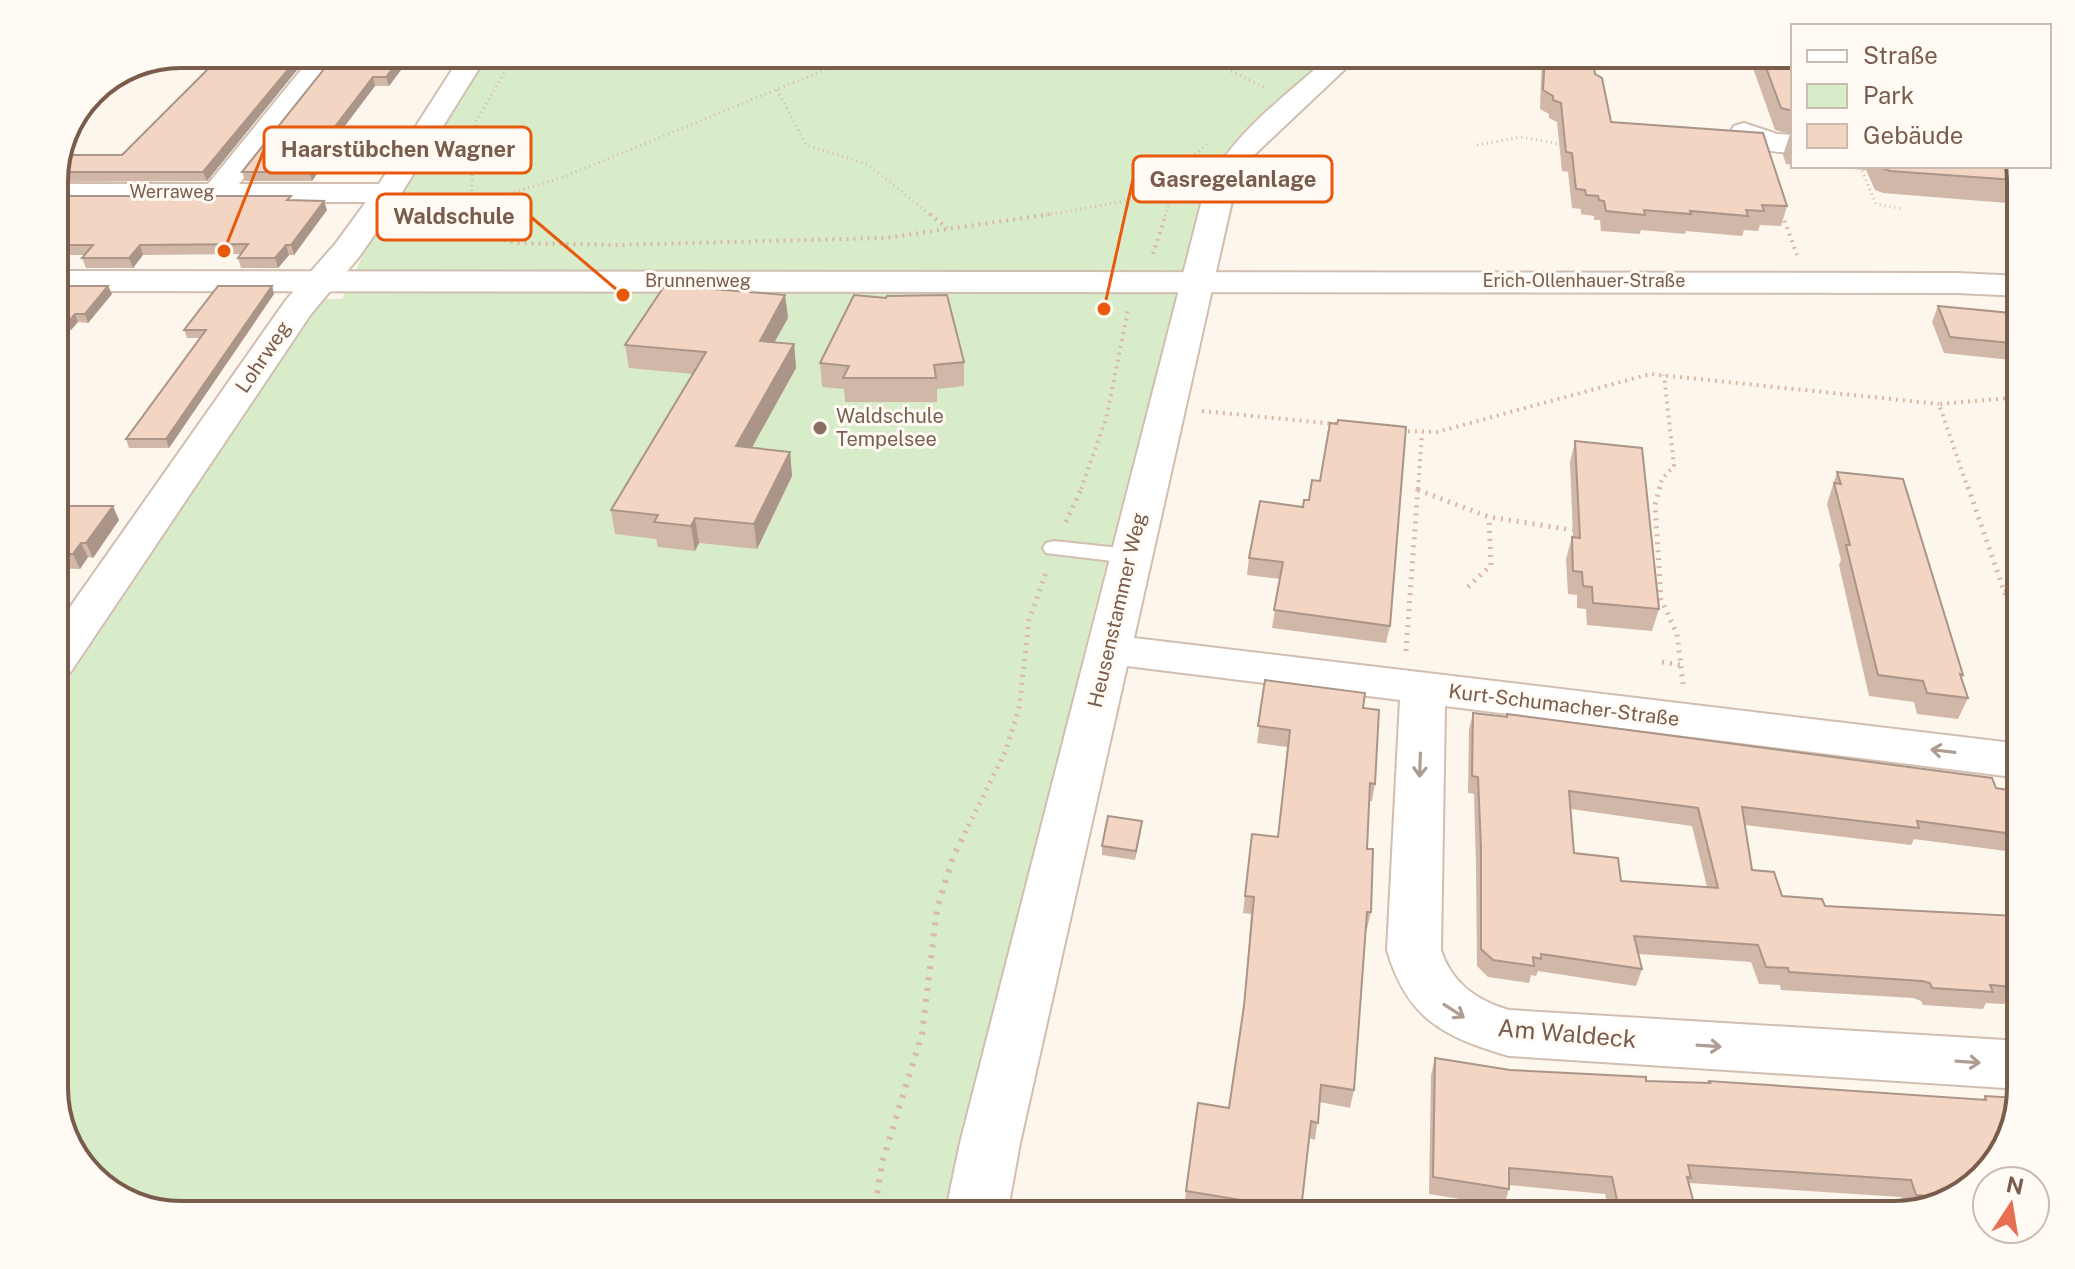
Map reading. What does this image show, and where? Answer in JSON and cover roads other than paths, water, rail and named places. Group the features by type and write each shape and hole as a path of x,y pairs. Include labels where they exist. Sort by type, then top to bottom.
{"street":[{"path":"217,192 317,68"},
{"name":"Lohrweg","path":"68,643 298,307 323,281 385,193 466,68"},
{"name":"Heusenstammer Weg","path":"979,1201 1129,556 1218,196 1234,160 1333,68"},
{"path":"1744,132 1773,143 1791,144"},
{"name":"Werraweg","path":"68,193 385,193"},
{"name":"Brunnenweg","path":"68,281 1197,280"},
{"name":"Erich-Ollenhauer-Straße","path":"1197,280 2007,285"},
{"name":"Erich-Ollenhauer-Straße","path":"1970,283 2007,281"},
{"name":"Kurt-Schumacher-Straße","path":"1107,649 2007,759"},
{"name":"Am Waldeck","path":"1413,686 1414,950 1418,967 1429,987 1445,1006 1478,1025 1509,1033 2007,1064"}],"lane":[{"path":"1054,548 1129,556"}],"place":[{"name":"Haarstübchen Wagner","path":"224,251"},
{"name":"Waldschule","path":"623,295"},
{"name":"Gasregelanlage","path":"1104,309"},
{"name":"Waldschule Tempelsee","path":"820,428"}]}
